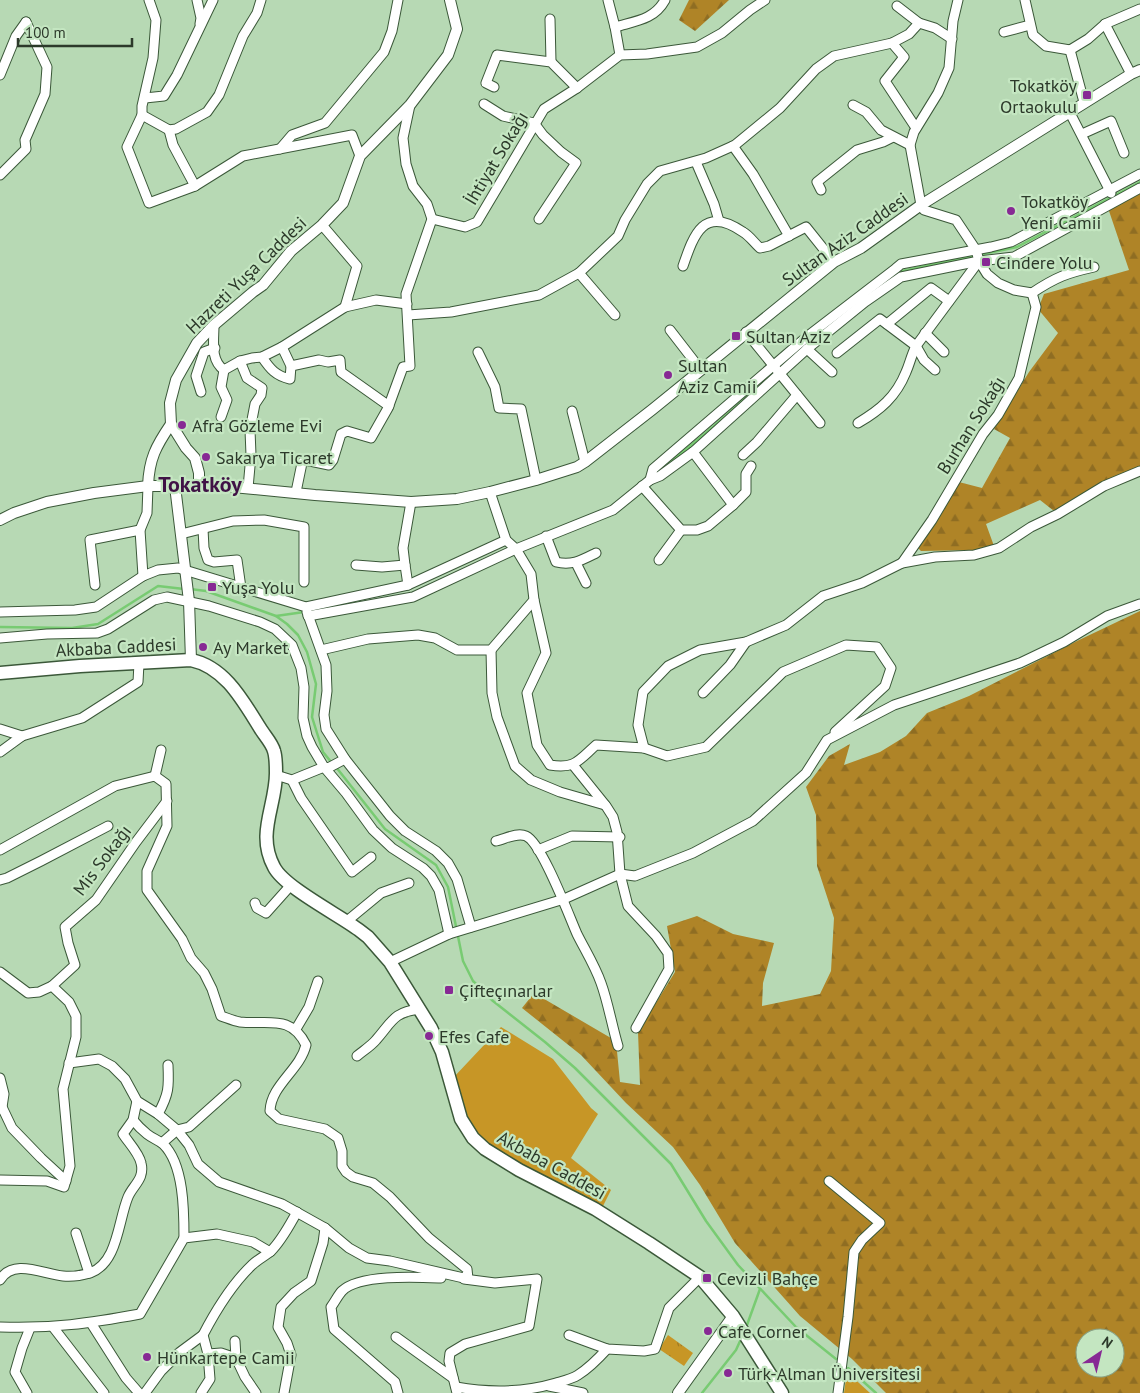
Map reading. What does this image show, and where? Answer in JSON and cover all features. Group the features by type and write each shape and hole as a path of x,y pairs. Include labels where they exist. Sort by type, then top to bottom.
{"main road":[{"name":"Akbaba Caddesi","path":"0,673 191,660 203,662 229,682 242,698 274,750 276,775 267,824 267,850 274,869 291,885 347,921 368,937 390,962 431,1028 442,1052 461,1119 473,1138 485,1149 519,1170 595,1209 649,1242 700,1277 734,1316 782,1393"}],"street":[{"path":"149,0 156,20 153,58 142,106 142,115 128,146 149,203 195,186 243,156 352,135 360,156"},
{"path":"197,0 201,18 200,26"},
{"path":"145,98 164,96 177,76 213,0"},
{"path":"142,115 169,130 176,129 207,112 219,95 243,36 257,13 261,0"},
{"path":"280,149 292,135 325,123 384,52 392,30 398,0"},
{"name":"Hazreti Yuşa Caddesi","path":"171,424 170,403 176,380 197,343 214,325 263,285 291,252 322,225 343,203 360,156 410,105 448,55 457,29 450,0"},
{"path":"608,0 616,27 620,55 647,54 697,47 722,33 765,0"},
{"path":"616,27 648,18 665,0"},
{"path":"958,0 953,21 949,68 938,93 916,128 910,145 921,205 924,210 956,220 976,250 979,261 987,274 998,284 1014,290 1032,293 1056,278 1070,272 1094,267"},
{"path":"1025,0 1032,35 1046,46 1070,50 1105,24 1140,9"},
{"path":"897,6 919,23 935,28 952,39"},
{"path":"550,19 551,62"},
{"path":"0,75 16,36 26,22 47,67 45,94 24,140 26,149 0,175"},
{"path":"408,315 451,312 539,295 579,273 618,236 625,220 647,184 660,171 696,162 733,146 780,108 816,69 834,56 892,43 909,34 919,23"},
{"path":"1105,24 1136,72"},
{"path":"1004,32 1030,25"},
{"path":"892,43 904,57 884,81 916,128"},
{"path":"1070,50 1084,102"},
{"path":"494,87 486,83 497,55 551,62 577,88"},
{"name":"İhtiyat Sokağı","path":"432,220 465,227 477,222 544,109 577,88 620,55"},
{"name":"Sultan Aziz Caddesi","path":"0,520 14,513 47,502 94,493 148,486 248,488 411,502 457,499 536,480 577,467 834,262 861,248 921,205 1069,111 1136,72"},
{"path":"484,104 504,116 534,123 561,152 576,163 539,220"},
{"path":"296,492 302,463 305,460 329,465 333,460 341,434 346,431 370,438 389,406 402,368 410,366 406,294 432,220 427,204 413,186 406,164 403,138 410,105"},
{"path":"853,105 866,112 881,130 910,145"},
{"path":"1069,111 1115,201"},
{"path":"1082,134 1111,121 1124,153"},
{"path":"169,130 173,145 195,186"},
{"path":"821,190 818,182 856,150 883,142 892,137"},
{"path":"733,146 754,174 789,236"},
{"path":"696,162 714,204 719,221"},
{"path":"646,483 653,469 809,335 901,264 1011,242 1140,174"},
{"path":"0,612 96,608 144,576 158,570 178,568 185,574 240,588 307,612 413,597 516,549 613,510 646,483 660,476 693,452 807,349 865,302 901,277 979,261 1014,257 1140,188"},
{"path":"683,266 691,243 702,226 708,222 719,221 745,233 760,248 769,246 806,227 834,262"},
{"path":"322,225 357,266 345,307"},
{"path":"858,423 878,412 892,399 916,346 979,261"},
{"path":"579,273 615,315"},
{"path":"887,324 931,288 949,301"},
{"name":"Burhan Sokağı","path":"902,563 932,520 1019,378 1036,307 1032,293"},
{"path":"224,370 240,361 262,357 282,347 345,307 376,300 408,304"},
{"path":"837,353 880,319 916,346 924,360 935,370"},
{"path":"214,325 214,359 218,366 224,370"},
{"path":"670,330 701,370"},
{"path":"746,332 820,423"},
{"path":"926,333 944,352"},
{"path":"262,357 268,367 279,377 290,379 291,366 282,347"},
{"path":"201,392 196,376 204,352 215,348"},
{"path":"807,349 832,372"},
{"path":"478,352 495,387 499,408 521,409 536,480"},
{"path":"291,366 319,360 328,362 340,360 341,372 389,406"},
{"path":"240,361 247,378 262,388 261,395 255,404 250,430 251,455 248,488"},
{"path":"220,418 227,400 221,387 224,370"},
{"path":"743,455 757,442 797,395"},
{"path":"572,411 585,462"},
{"path":"144,576 140,530 147,513 149,469 153,452 171,424 186,448 195,458 200,474 199,486"},
{"path":"693,452 733,505"},
{"path":"681,530 697,530 708,526 733,505 746,492 746,474 751,466"},
{"path":"644,748 638,725 643,692 668,666 700,650 746,642 786,625 823,596 862,583 902,563 935,557 974,555 999,548 1031,527 1058,514 1104,486 1140,471"},
{"path":"646,483 681,530"},
{"path":"175,486 189,599 191,660"},
{"path":"390,962 451,933 564,899 620,874 635,876 663,866 693,854 752,821 806,773 827,740 886,686 891,668 877,647 846,645 783,672 706,747 667,756 644,748 596,745 573,765 563,767 550,765 538,745 527,693 546,653 534,600 531,574 516,549 506,540 490,492"},
{"path":"408,585 404,564 404,548 411,502"},
{"path":"181,534 233,521 264,520 304,528 304,582"},
{"path":"203,529 204,548 208,560 214,562 237,560 240,588"},
{"path":"95,585 90,540 140,530"},
{"path":"659,560 681,530"},
{"path":"546,536 556,562 576,563 596,553"},
{"path":"307,612 408,585 506,540"},
{"path":"576,563 586,583"},
{"path":"356,565 382,566 404,564"},
{"path":"0,638 97,632 108,629 154,600 167,598 189,599 260,622 275,629 288,640 295,651 301,668 307,736 326,767 379,836 392,848 423,868 431,876 439,890 451,933"},
{"path":"534,600 491,650 492,693 497,717 515,766 531,780 560,792 606,806"},
{"path":"827,740 894,705 1020,663 1064,642 1106,616 1140,604"},
{"path":"307,612 326,666 327,691 324,715 326,729 343,760 398,824 436,851 448,863 457,879 470,928"},
{"path":"321,650 368,639 418,635 435,638 457,650 491,650"},
{"path":"703,693 730,665 746,642"},
{"path":"0,752 22,736 82,718 101,706 138,682 140,663"},
{"path":"0,729 22,736"},
{"path":"155,776 161,750"},
{"path":"276,775 292,780 343,760"},
{"path":"573,765 613,817 618,836 620,874 628,906 656,936 668,953 670,969 636,1028"},
{"path":"155,776 166,784 168,801 167,826 147,870 147,890 182,938 191,958 204,973 212,989 221,1016 237,1022 277,1022 296,1029 306,1046 304,1055 280,1086 270,1104 270,1112 279,1119 324,1129 338,1138 342,1151 342,1166 346,1172 353,1177 373,1184 390,1197 430,1238 467,1269 468,1279"},
{"path":"0,850 115,786 155,776"},
{"path":"292,780 301,798 352,872 371,857"},
{"name":"Mis Sokağı","path":"52,986 75,964 68,943 66,927 96,900 136,842 168,801"},
{"path":"0,880 108,826"},
{"path":"496,842 516,835 524,835 530,839 538,850 564,899 576,932 601,983 618,1046"},
{"path":"538,850 572,836 618,836"},
{"path":"347,921 381,893 409,883"},
{"path":"255,903 257,908 266,913 291,885"},
{"path":"0,972 28,993 40,992 52,986 69,1002 76,1016 76,1037 63,1089 70,1166 65,1184"},
{"path":"296,1029 309,1006 318,982"},
{"path":"357,1056 376,1040 396,1016 406,1010 420,1008"},
{"path":"69,1063 99,1059 112,1066 125,1079 137,1100 177,1130 198,1164 219,1182 282,1204 325,1228 349,1248 367,1258 495,1283 537,1279 529,1326 464,1344 450,1353 449,1362 455,1386"},
{"path":"158,1114 165,1101 169,1086 168,1065"},
{"path":"0,1078 1,1108 12,1128 65,1184"},
{"path":"162,1143 177,1130 188,1127 236,1085"},
{"path":"0,1280 4,1272 13,1269 34,1270 64,1276 89,1273 101,1267 111,1251 129,1194 136,1187 142,1173 141,1161 123,1134 133,1120 137,1100"},
{"path":"0,1327 53,1327 91,1323 140,1314 184,1238 184,1203 175,1165 167,1149 162,1143 146,1134 133,1120"},
{"path":"0,1180 47,1180 65,1184"},
{"path":"829,1181 880,1223 862,1240 854,1252 838,1393"},
{"path":"145,1393 161,1371 180,1352 203,1335 215,1312 235,1284 252,1264 270,1252 280,1241 297,1212"},
{"path":"284,1393 291,1355 278,1327 281,1307 294,1293 311,1281 323,1243 325,1228"},
{"path":"76,1233 89,1273"},
{"path":"184,1238 217,1234 253,1242 270,1252"},
{"path":"398,1393 395,1382 334,1329 331,1307 342,1291 350,1285 400,1276 468,1279"},
{"path":"569,1335 607,1349 644,1351 655,1349 669,1308 700,1277"},
{"path":"678,1393 734,1316"},
{"path":"91,1323 126,1378 139,1393"},
{"path":"53,1327 104,1393"},
{"path":"27,1393 14,1372 30,1328"},
{"path":"201,1393 210,1380 208,1354 203,1335"},
{"path":"396,1337 455,1386 480,1392 516,1392 546,1386 576,1376 593,1364 607,1349"},
{"path":"235,1341 236,1358 245,1377 256,1393"},
{"path":"208,1354 221,1353 236,1358"},
{"path":"546,1386 580,1393"}],"green space":[{"path":"689,0 729,0 695,31 679,20"},
{"path":"1140,192 1140,472 1054,511 1040,500 986,524 994,546 978,550 921,551 915,545 955,481 982,488 1010,438 994,429 1029,372 1058,333 1038,309 1044,294 1129,270 1108,208"},
{"path":"1140,611 1140,1393 886,1393 852,1359 800,1316 735,1243 700,1185 673,1147 626,1103 581,1055 522,1008 534,993 616,1041 620,1082 640,1085 638,1032 675,972 667,926 697,916 733,934 774,943 763,983 762,1006 820,994 831,971 834,918 817,866 816,815 806,787 829,756 850,744 844,765 880,752 906,736 927,713 969,696"},
{"path":"501,1027 553,1059 591,1108 598,1114 571,1158 611,1190 603,1206 538,1176 483,1143 466,1121 453,1078"},
{"path":"668,1335 693,1353 684,1366 659,1349"},
{"path":"847,1372 870,1393 844,1393"}],"waterway":[{"path":"899,274 902,271 1017,247 1140,182"},
{"path":"660,471 773,374"},
{"path":"0,627 72,628 98,624 158,586 184,589"},
{"path":"190,589 206,591 276,616 304,612"},
{"path":"276,616 298,635 307,652 316,684 312,717 323,752 332,763"},
{"path":"336,767 385,829 436,865 448,887 463,961 473,981 493,1001 575,1068 671,1164 706,1221 738,1265 796,1327 836,1359"},
{"path":"747,1325 760,1289"},
{"path":"702,1393 736,1350 741,1339"},
{"path":"848,1368 876,1393"}],"place":[{"name":"Tokatköy Ortaokulu","path":"1087,95"},
{"name":"Tokatköy Yeni Camii","path":"1011,211"},
{"name":"Cindere Yolu","path":"986,262"},
{"name":"Sultan Aziz","path":"736,336"},
{"name":"Sultan Aziz Camii","path":"668,375"},
{"name":"Afra Gözleme Evi","path":"182,425"},
{"name":"Sakarya Ticaret","path":"206,457"},
{"name":"Yuşa Yolu","path":"212,587"},
{"name":"Ay Market","path":"203,647"},
{"name":"Çifteçınarlar","path":"449,990"},
{"name":"Efes Cafe","path":"429,1036"},
{"name":"Cevizli Bahçe","path":"707,1278"},
{"name":"Cafe Corner","path":"708,1331"},
{"name":"Hünkartepe Camii","path":"147,1357"},
{"name":"Türk-Alman Üniversitesi","path":"728,1373"}],"district":[{"name":"Tokatköy","path":"200,484"}]}
